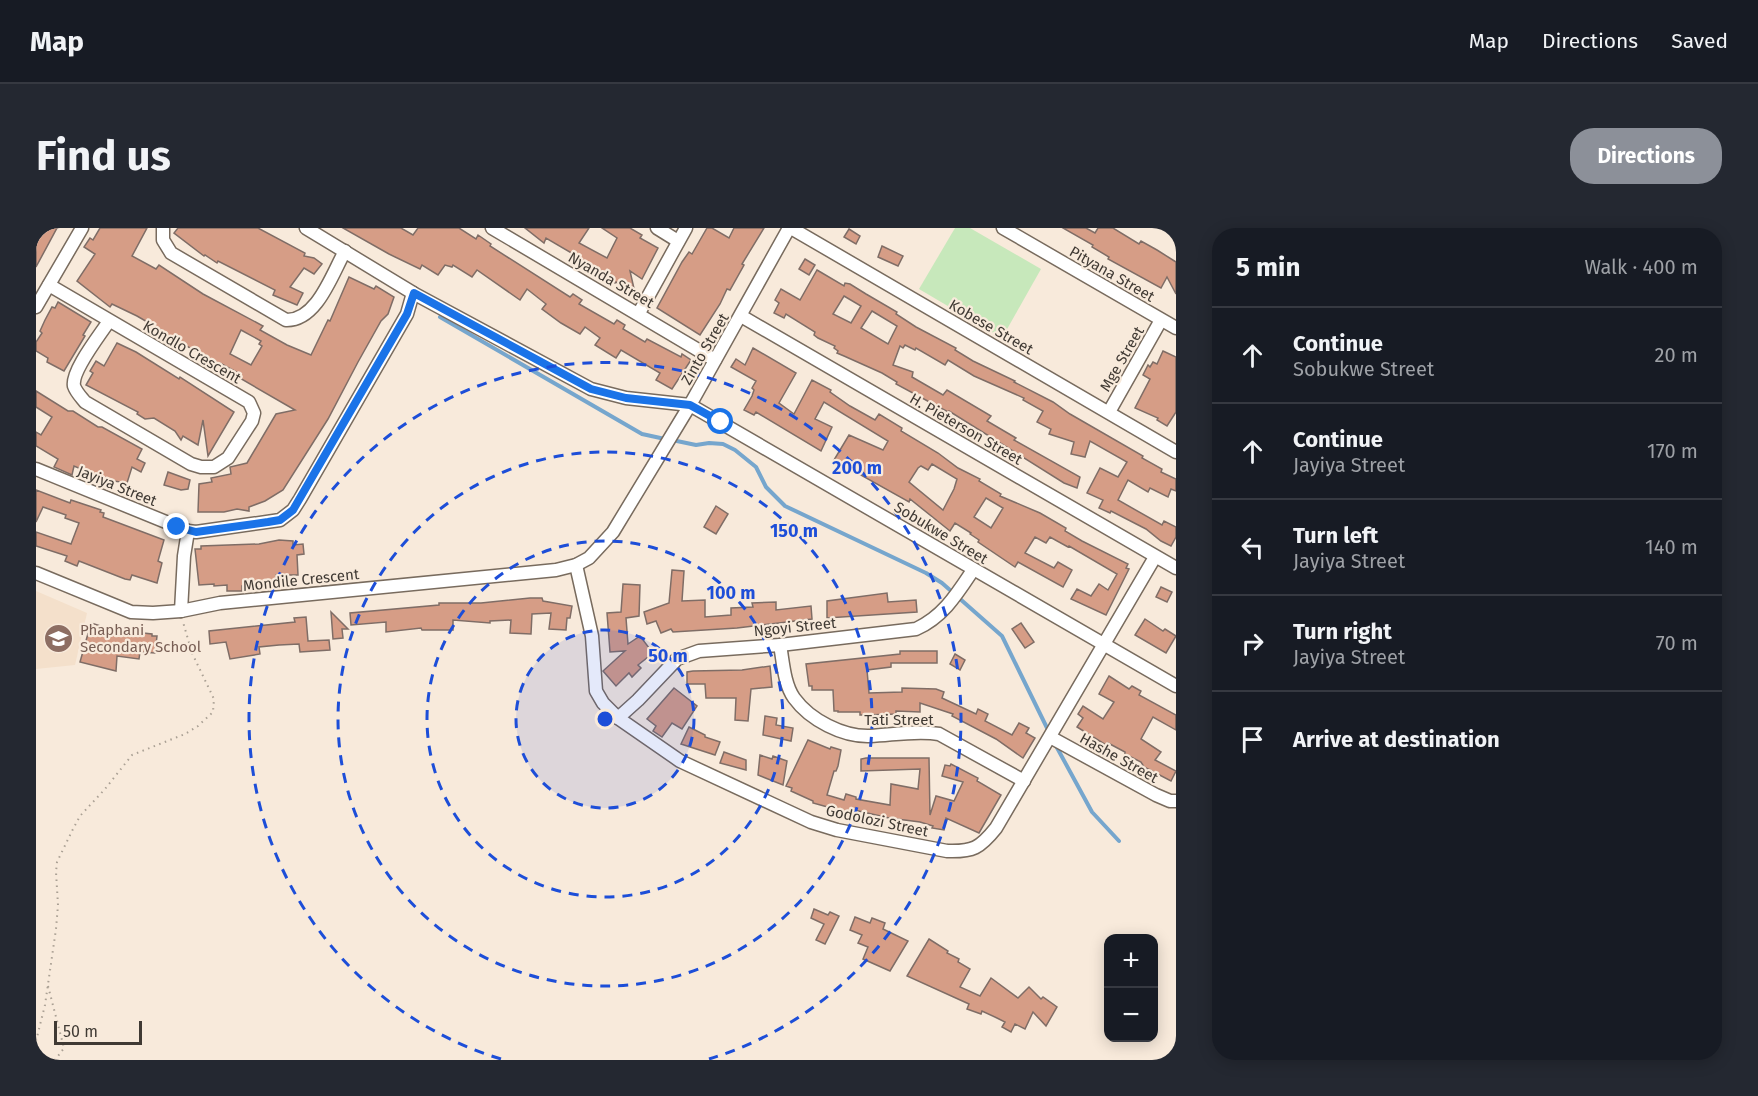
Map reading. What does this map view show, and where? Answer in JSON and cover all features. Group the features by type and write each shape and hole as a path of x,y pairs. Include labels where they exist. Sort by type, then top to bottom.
{"street":[{"path":"36,307 82,228"},
{"path":"163,228 164,240 171,253 286,320 302,317 315,306 345,251"},
{"path":"306,228 414,293 591,389 626,398 690,405"},
{"name":"Nyanda Street","path":"492,228 715,360"},
{"path":"657,228 678,241"},
{"path":"639,313 686,228"},
{"name":"Zinto Street","path":"576,565 589,558 613,532 690,405 790,228"},
{"name":"Kobese Street","path":"790,228 1176,452"},
{"name":"Pityana Street","path":"1003,228 1176,328"},
{"name":"Kondlo Crescent","path":"49,285 245,399 252,406 254,414 252,422 225,462 214,467 191,464 85,402 75,388 76,374 108,321"},
{"name":"Jayiya Street","path":"36,469 188,531 196,532 280,520 293,510 407,314 414,293"},
{"name":"H. Pieterson Street","path":"741,316 1176,568"},
{"name":"Mge Street","path":"1109,412 1161,320"},
{"name":"Sobukwe Street","path":"690,405 1176,686"},
{"path":"181,611 184,556 188,531"},
{"name":"Godolozi Street","path":"576,565 592,636 596,690 603,703 618,718 681,761 811,822 837,830 947,851 974,849 985,841 996,828 1155,557"},
{"name":"Mondile Crescent","path":"36,573 131,612 153,613 181,611 220,603 556,570 576,565"},
{"name":"Ngoyi Street","path":"618,718 677,658 699,651 780,645 916,629 932,622 944,610 973,570"},
{"name":"Tati Street","path":"780,645 788,686 794,698 815,717 832,728 848,734 867,736 928,732 939,734 1024,782"},
{"name":"Hashe Street","path":"1050,737 1156,795 1176,801"}],"path":[{"path":"36,1041 48,983 58,905 57,862 80,816 132,755 184,734 198,726 213,712 214,699 192,653 181,611"},
{"path":"48,983 64,1048 55,1060"}],"shaded area":[{"name":"Phaphani Secondary School","path":"36,591 87,613 75,665 36,669"}],"green space":[{"path":"955,228 970,228 1041,269 1002,338 919,289"}],"building":[{"path":"43,228 57,228 36,267 36,241"},
{"path":"100,228 147,228 132,256 156,269 159,265 203,294 263,326 260,330 311,355 328,320 330,321 349,277 374,289 376,286 394,297 388,314 381,321 328,419 283,490 249,507 249,511 237,509 224,512 198,512 199,484 212,482 211,478 231,474 230,467 247,463 276,414 295,410 238,377 240,374 220,363 216,365 208,360 209,358 162,333 163,331 137,316 112,304 110,307 77,281 95,254 84,247 90,238 93,240","holes":["241,330 261,341 259,344 262,346 251,365 230,354"]},
{"path":"178,228 258,228 305,253 304,256 314,258 322,264 314,274 304,268 290,287 303,293 297,305 273,295 275,290 204,256 174,233"},
{"path":"343,228 401,228 413,235 418,228 459,228 476,239 478,235 491,244 490,246 570,297 573,294 582,300 579,304 614,324 617,320 625,325 623,329 645,342 647,339 691,360 672,389 656,380 660,373 621,350 616,358 595,345 600,338 585,327 580,334 561,323 542,309 546,304 527,289 520,300 477,270 472,277 453,265 452,267 445,265 438,275 422,265 420,269 389,254"},
{"path":"525,228 589,228 579,243 607,258 617,238 602,228 630,228 642,235 640,238 658,248 642,279 630,271 635,293 585,263 584,265 573,258 575,255 546,238 544,243"},
{"path":"707,228 712,228 729,238 734,228 764,228 742,264 744,265 730,290 727,289 700,335 657,308 682,262 689,252 692,254"},
{"path":"1063,228 1086,228 1095,233 1098,228 1113,228 1139,244 1141,241 1157,250 1176,262 1176,294 1167,277 1161,288 1108,259 1109,257 1092,247 1093,245"},
{"path":"849,229 860,236 856,244 844,237"},
{"path":"882,246 903,256 898,266 878,257"},
{"path":"805,259 815,265 809,275 799,269"},
{"path":"817,270 844,286 845,283 850,284 897,312 896,314 916,327 956,348 955,350 973,361 1053,402 1143,456 1142,458 1162,469 1161,472 1176,479 1176,491 1171,489 1168,497 1150,488 1148,492 1128,480 1118,500 1162,525 1164,521 1176,527 1176,537 1171,546 1146,529 1111,511 1110,513 1099,508 1103,500 1087,493 1100,468 1118,477 1127,462 1090,441 1085,457 1071,454 1074,442 1049,434 1051,429 1037,422 1043,411 1023,400 1024,398 974,376 948,360 945,365 916,348 915,350 905,345 903,348 900,346 893,365 913,372 912,377 943,395 947,390 991,416 987,421 1016,438 1014,440 1080,477 1077,488 1064,483 949,411 896,384 897,382 882,373 837,353 835,346 818,338 814,335 815,332 786,314 784,318 774,313 779,303 775,300 781,289 800,300","holes":["844,296 861,306 851,323 833,314","872,311 897,326 888,344 861,328"]},
{"path":"58,302 91,322 64,371 47,362 48,358 36,351 36,342 42,333 40,331 52,307 55,308"},
{"path":"117,343 179,379 180,377 234,412 208,456 203,420 198,445 183,436 181,440 175,431 154,418 145,419 137,414 138,412 86,385 93,373 90,371 96,361 104,366"},
{"path":"753,348 796,373 779,403 794,414 812,380 875,420 879,414 902,428 901,431 958,468 980,479 979,481 1001,494 1000,496 1040,513 1066,528 1065,531 1082,541 1128,564 1126,568 1129,569 1106,615 1071,599 1077,589 1091,596 1099,584 1108,590 1117,574 1050,537 1046,543 1035,537 1025,553 1054,568 1058,562 1072,570 1063,587 1018,562 1015,567 955,523 950,531 910,499 909,502 834,460 849,435 883,450 888,441 824,402 815,419 832,427 821,451 756,412 754,415 744,410 752,396 754,390 752,388 756,381 731,367 736,359 745,365","holes":["932,464 957,479 943,510 909,482 918,468 921,466 928,470","986,498 1003,508 991,528 974,517"]},
{"path":"1163,351 1176,357 1176,412 1167,426 1157,420 1158,418 1135,408 1150,379 1143,375 1148,365 1150,367 1153,362 1157,364"},
{"path":"36,391 68,411 73,411 98,427 142,449 137,459 145,463 141,472 132,467 127,483 107,480 74,466 72,475 54,467 58,459 36,446 36,432 41,435 52,417 36,407"},
{"path":"168,472 190,480 188,489 181,490 164,485"},
{"path":"36,490 70,503 71,500 101,510 100,512 104,513 103,517 164,540 158,561 162,563 157,583 132,575 130,580 125,579 79,561 77,566 65,561 67,556 36,546 36,532 71,544 79,523 65,518 66,515 43,507 36,522"},
{"path":"716,506 728,514 716,534 704,527"},
{"path":"279,540 293,541 293,545 303,544 304,554 297,555 298,575 276,575 277,584 242,586 242,591 227,591 227,585 199,585 195,549 201,549 201,546 259,544"},
{"path":"672,570 684,571 682,601 705,600 705,617 731,615 731,608 753,607 752,603 776,602 776,610 811,606 812,619 737,628 673,632 671,629 661,633 656,621 647,624 644,612 669,603"},
{"path":"623,584 640,585 639,616 626,618 628,644 640,636 653,653 638,665 641,668 632,677 629,673 616,686 603,671 625,651 610,652 607,613 621,612"},
{"path":"1161,587 1172,592 1167,602 1156,597"},
{"path":"887,593 888,602 916,600 917,612 827,618 827,601"},
{"path":"542,598 543,601 572,606 570,618 567,618 566,630 549,629 551,613 532,614 531,634 510,633 511,620 490,621 490,623 453,620 453,630 422,630 421,628 386,632 386,622 351,625 350,613 439,605 439,603 481,603"},
{"path":"331,612 348,629 342,629 343,638 333,639"},
{"path":"306,617 308,641 329,640 330,650 300,652 299,644 279,645 259,647 260,654 230,659 226,642 210,644 209,631 295,622 294,618"},
{"path":"1145,619 1163,631 1165,629 1176,636 1166,653 1135,635"},
{"path":"91,623 129,635 134,632 157,636 155,653 140,652 139,659 117,656 116,671 80,662"},
{"path":"1021,623 1034,642 1025,648 1012,629"},
{"path":"900,651 937,651 937,663 891,663 891,667 867,670 869,693 902,692 902,688 936,689 944,692 942,698 976,714 978,709 988,714 985,721 1012,735 1019,723 1029,728 1026,733 1035,738 1023,758 996,739 952,716 953,714 920,703 920,712 896,711 896,714 860,715 860,712 838,712 834,711 833,690 812,690 812,686 809,686 806,664 900,654"},
{"path":"955,654 965,660 960,670 950,664"},
{"path":"770,666 772,687 751,689 748,721 735,720 736,698 706,698 705,684 687,684 687,672 742,670"},
{"path":"1109,676 1129,689 1132,686 1141,691 1139,695 1176,715 1176,730 1153,717 1141,739 1161,752 1155,760 1176,771 1171,781 1144,767 1141,762 1125,752 1108,743 1106,745 1077,727 1083,718 1078,714 1083,706 1103,719 1114,702 1099,694"},
{"path":"674,688 697,706 682,729 672,723 662,737 653,731 656,726 647,719"},
{"path":"765,716 777,718 776,725 793,728 791,741 763,735"},
{"path":"689,727 705,737 720,742 715,755 681,744"},
{"path":"808,740 830,749 831,747 841,750 838,766 834,771 827,795 844,800 846,794 856,799 890,805 891,784 918,789 920,769 861,771 861,759 866,758 929,758 930,815 936,796 954,801 963,782 942,776 945,765 950,766 951,764 978,778 977,781 1001,795 979,833 946,818 944,830 932,828 933,826 920,822 854,810 853,814 813,803 786,786"},
{"path":"724,752 746,760 746,770 720,763"},
{"path":"760,755 772,759 773,756 787,761 783,785 758,775"},
{"path":"814,909 828,915 830,912 839,916 825,944 816,940 824,924 811,918"},
{"path":"855,917 870,923 872,918 885,923 883,929 908,941 890,971 863,959 868,947 858,943 862,935 850,930"},
{"path":"929,939 970,969 960,987 980,996 991,978 1018,998 1029,987 1041,999 1043,997 1057,1007 1046,1026 1033,1012 1025,1029 1015,1024 1011,1032 1002,1027 1005,1022 982,1011 981,1014 967,1009 969,1004 907,976"}],"waterway":[{"path":"440,317 642,434 665,439"},
{"path":"672,440 696,445 723,444 735,450 756,467 766,487 785,506 926,573 942,583 1002,636 1049,732"},
{"path":"1055,744 1092,812 1119,841"}],"place":[{"name":"Phaphani Secondary School","path":"59,639"}],"route":[{"path":"177,527 196,532 280,520 287,516 300,499 407,314 414,293 591,389 626,398 690,405 721,422"}]}
